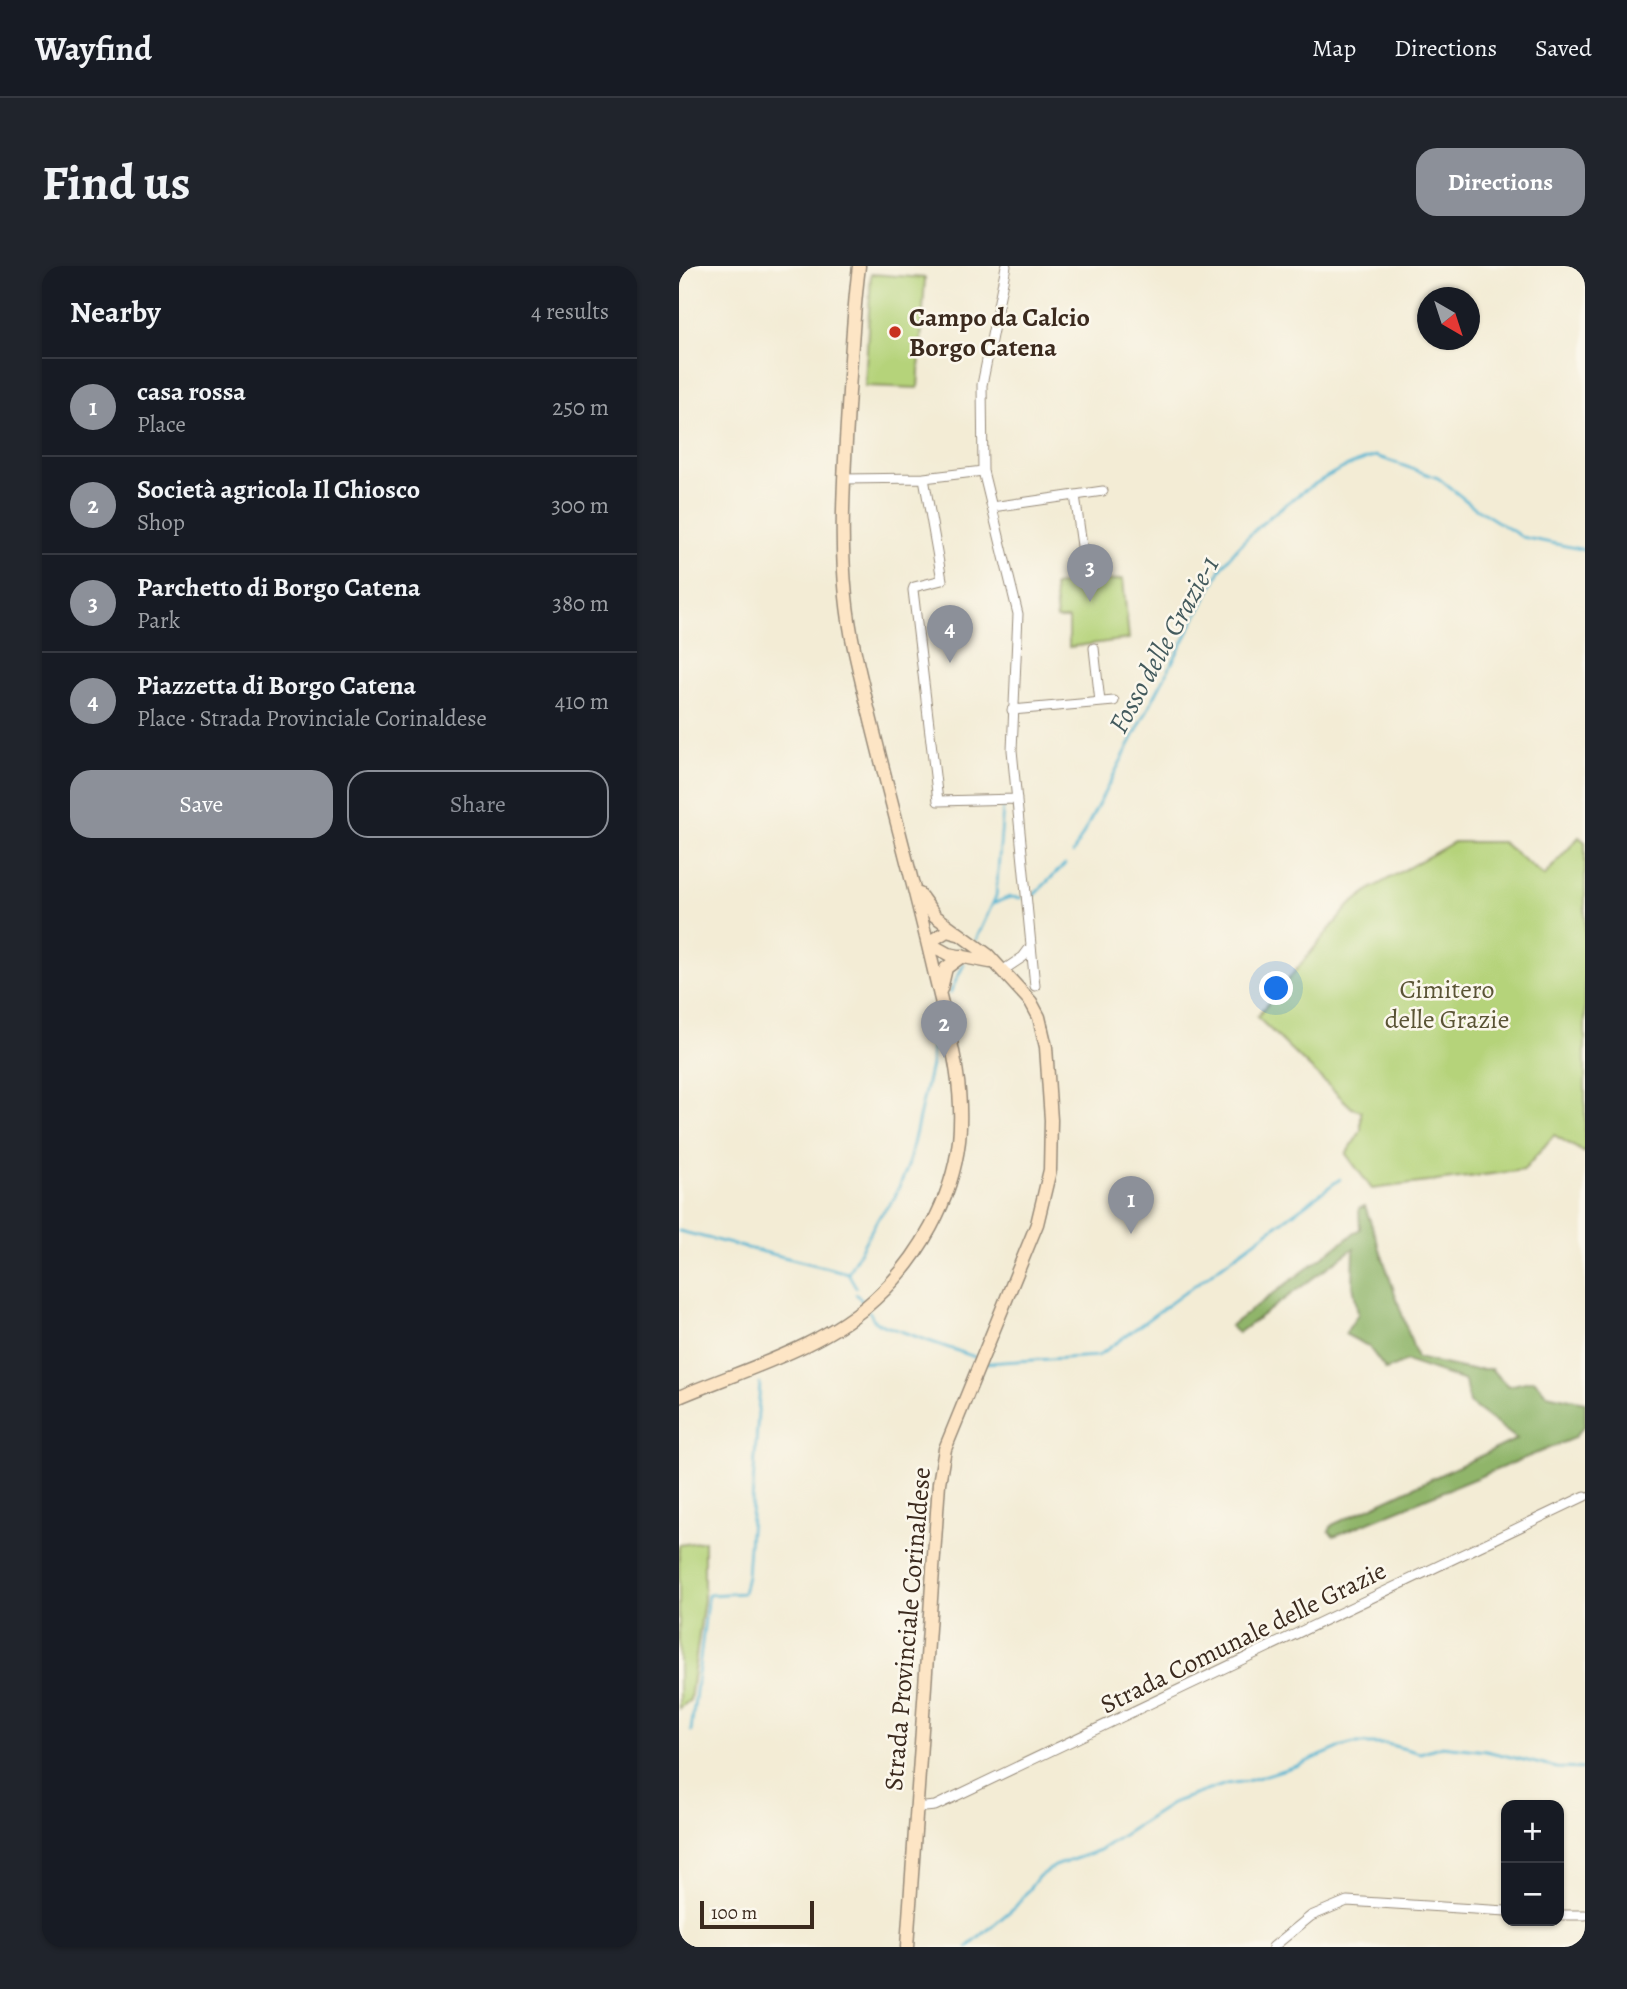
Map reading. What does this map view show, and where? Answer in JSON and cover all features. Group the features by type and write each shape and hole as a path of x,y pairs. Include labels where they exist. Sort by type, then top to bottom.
{"street":[{"name":"Strada Provinciale Corinaldese","path":"859,266 843,479 842,555 853,644 928,943 948,954 989,961 1002,971"},
{"path":"1006,266 982,385 983,471 1018,614 1012,710 1029,949 1035,986"},
{"path":"843,479 924,478 983,471"},
{"path":"924,478 942,580 914,587 913,590 938,800 1017,799"},
{"path":"992,507 1103,491"},
{"path":"1075,495 1087,582"},
{"path":"1094,648 1100,702"},
{"path":"1012,710 1114,701"},
{"name":"Strada Provinciale Corinaldese","path":"907,1947 939,1483 945,1450 1037,1224 1051,1170 1051,1120 1043,1032 1031,1002 988,955 925,906 912,882"},
{"path":"679,1397 807,1343 843,1324 874,1300 900,1274 920,1245 944,1199 959,1142 959,1067 928,943 947,931 958,934"},
{"path":"1002,971 1023,957 1029,949"},
{"path":"940,997 943,975 952,962 962,956"},
{"name":"Strada Comunale delle Grazie","path":"915,1808 935,1805 1036,1759 1585,1496"},
{"path":"1273,1947 1311,1916 1347,1901 1501,1911"},
{"path":"1564,1915 1585,1915"}],"green space":[{"name":"Campo da Calcio Borgo Catena","path":"871,274 925,278 918,388 865,386"},
{"path":"1123,579 1129,639 1069,647 1069,619 1057,619 1054,586 1084,580 1085,584"},
{"name":"Cimitero delle Grazie","path":"1579,837 1585,842 1585,1153 1554,1135 1524,1170 1372,1189 1346,1154 1361,1131 1361,1111 1352,1108 1257,1017 1349,906 1372,888 1454,842 1502,842 1544,876"},
{"path":"1365,1206 1417,1358 1466,1369 1491,1369 1508,1386 1534,1380 1547,1394 1585,1402 1585,1425 1574,1438 1334,1536 1329,1531 1332,1525 1517,1439 1469,1403 1465,1381 1406,1361 1386,1370 1368,1346 1345,1334 1358,1314 1353,1284 1354,1248 1238,1333 1230,1326 1360,1229 1359,1208"},
{"path":"704,1541 704,1600 690,1700 679,1709 679,1545"}],"waterway":[{"name":"Fosso delle Grazie-1","path":"1073,853 1222,567 1252,533 1313,485 1376,456 1438,478 1474,507 1522,537 1585,550"},
{"path":"976,940 996,896 1003,808"},
{"name":"Fosso delle Grazie-1","path":"1032,897 1065,864"},
{"name":"Fosso delle Grazie-1","path":"994,903 1010,897 1022,898"},
{"name":"Fosso delle Grazie-1","path":"950,993 964,964"},
{"name":"Fosso delle Grazie-1","path":"848,1273 878,1218 894,1199 908,1166 931,1065 933,1032 938,1018"},
{"path":"987,1363 1098,1356 1340,1179"},
{"name":"Fosso delle Grazie-1","path":"679,1231 848,1273"},
{"path":"848,1273 856,1287"},
{"path":"856,1294 864,1303"},
{"path":"869,1311 875,1322 975,1357"},
{"path":"691,1731 708,1595 743,1593 747,1576 760,1383"},
{"path":"968,1947 1016,1906 1039,1876 1055,1866 1100,1850 1174,1802 1226,1784 1247,1781 1299,1765 1339,1748 1354,1744 1387,1744 1420,1753 1442,1746 1486,1751 1557,1768 1585,1769"}],"place":[{"name":"Campo da Calcio Borgo Catena","path":"895,332"},
{"name":"Parchetto di Borgo Catena","path":"1090,602"},
{"name":"Piazzetta di Borgo Catena","path":"950,663"},
{"name":"Società agricola Il Chiosco","path":"944,1058"},
{"name":"casa rossa","path":"1131,1234"}]}
